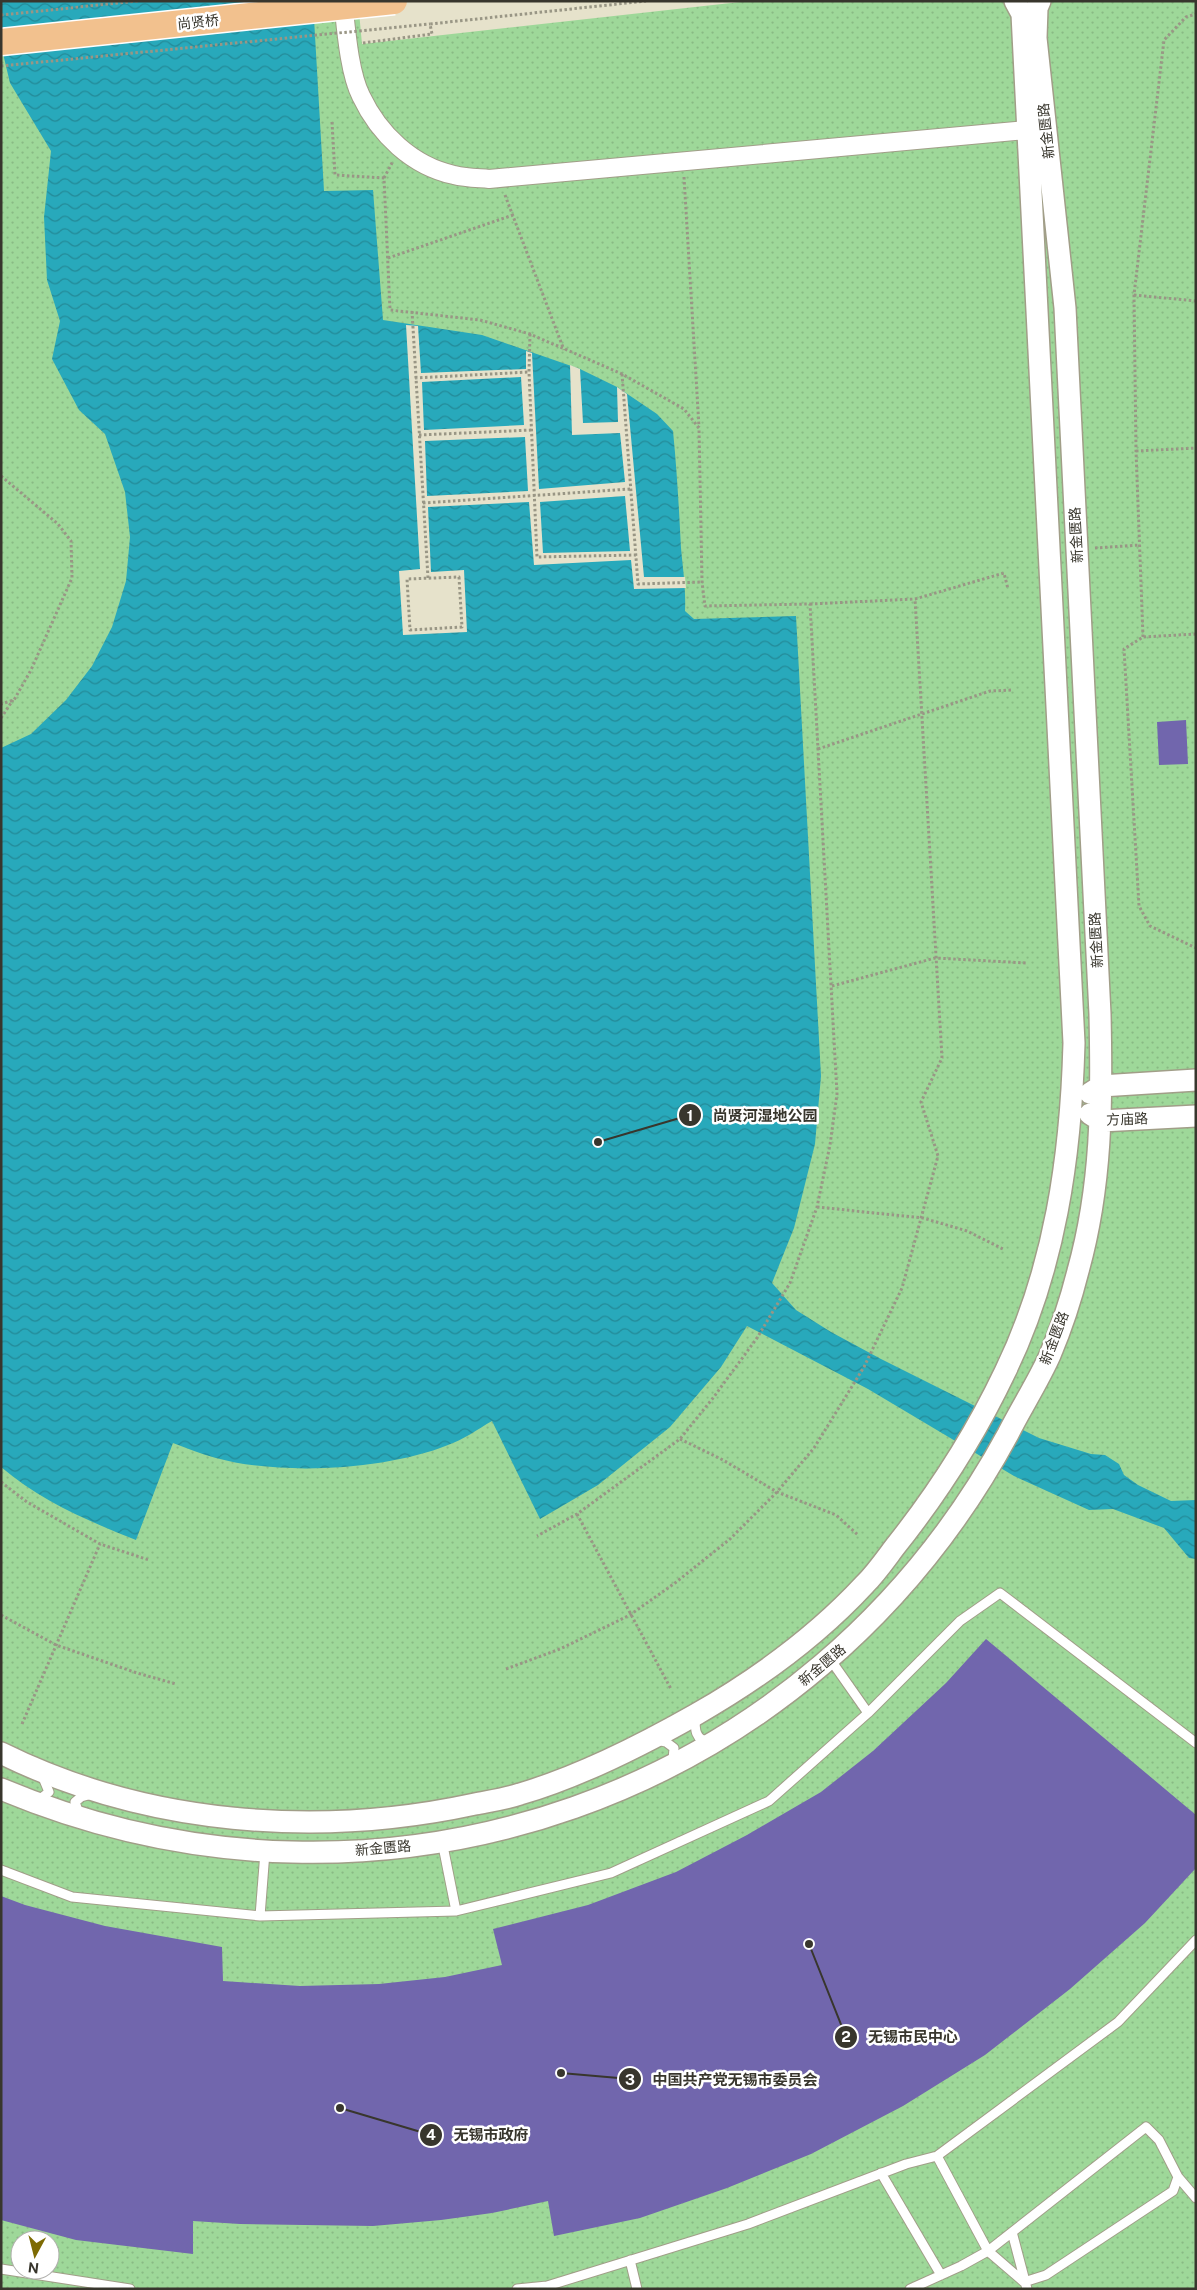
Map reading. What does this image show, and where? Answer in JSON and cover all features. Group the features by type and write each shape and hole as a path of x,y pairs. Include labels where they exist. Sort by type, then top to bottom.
{"main road":[{"name":"尚贤桥","path":"1,42 394,1"}],"street":[{"path":"344,1 348,45 360,94 377,124 399,148 426,165 454,175 489,179 1027,130"},
{"name":"新金匮路","path":"1,1754 97,1792 196,1814 240,1819 353,1822 433,1813 520,1794 653,1739 740,1689 774,1666 835,1614 867,1583 929,1503 962,1453 1006,1370 1042,1276 1060,1196 1072,1104 1074,1043 1022,14 1015,1"},
{"name":"新金匮路","path":"1,1789 30,1801 88,1820 145,1835 265,1852 368,1850 442,1841 528,1822 584,1805 669,1767 715,1741 802,1682 830,1659 880,1611 926,1558 958,1517 990,1467 1049,1358 1078,1271 1090,1217 1102,1121 1099,995 1065,308 1036,38 1037,8 1040,1"},
{"path":"1072,1104 1102,1086 1196,1080"},
{"name":"方庙路","path":"1072,1104 1102,1121 1196,1116"}],"lane":[{"path":"1,1870 72,1897 260,1916 456,1911 611,1873 769,1801 868,1713 960,1621 1000,1593 1196,1743"},
{"path":"830,1659 868,1713"},
{"path":"695,1715 694,1728 697,1735 705,1741 715,1741"},
{"path":"653,1739 666,1742 674,1748 674,1757 669,1767"},
{"path":"30,1801 43,1798 49,1792 40,1771"},
{"path":"88,1820 78,1811 75,1802 81,1797 97,1792"},
{"path":"442,1841 456,1911"},
{"path":"260,1916 265,1852"},
{"path":"517,2289 547,2287 748,2224 881,2173 937,2156 1118,2022 1196,1940"},
{"path":"910,2289 988,2251 1146,2127 1159,2140 1178,2177 1196,2198"},
{"path":"937,2156 988,2251 1025,2285"},
{"path":"881,2173 940,2275"},
{"path":"1025,2285 1046,2275 1173,2191 1178,2177"},
{"path":"1012,2232 1025,2285"},
{"path":"630,2260 637,2289"},
{"path":"1,2269 130,2289"}],"path":[{"path":"1,15 138,1"},
{"path":"1,66 646,1"},
{"path":"1143,637 1136,451 1134,295 1164,40 1186,16 1196,14"},
{"path":"348,45 432,34 430,24"},
{"path":"332,122 335,175 384,178 390,310 480,320 530,334 622,374 684,409 699,428"},
{"path":"683,160 699,428 702,582 705,606 915,599 1004,573 1008,589"},
{"path":"498,178 564,350"},
{"path":"388,258 513,215"},
{"path":"1134,295 1196,301"},
{"path":"412,312 428,578"},
{"path":"530,334 529,372 537,558 636,555"},
{"path":"415,378 529,372"},
{"path":"622,374 638,584 702,582"},
{"path":"419,435 532,430"},
{"path":"1136,451 1196,448"},
{"path":"1,476 58,524 71,541 72,578 31,670 1,718"},
{"path":"423,503 630,489"},
{"path":"1077,550 1140,545"},
{"path":"459,577 462,627 410,630 407,580 428,578 459,577"},
{"path":"506,1669 560,1648 630,1615 675,1584 730,1539 777,1492 814,1448 877,1343 902,1288 938,1156 921,1102 942,1058 915,599"},
{"path":"537,1536 577,1514 680,1439 713,1398 756,1338 790,1283 817,1207 830,1144 837,1094 810,604"},
{"path":"1196,634 1143,637 1124,649 1139,906 1150,926 1196,948"},
{"path":"818,749 990,691 1013,690"},
{"path":"1,704 14,700"},
{"path":"832,986 935,958 1027,963"},
{"path":"817,1207 922,1218 966,1231 1005,1250"},
{"path":"680,1439 723,1460 777,1492 836,1515 858,1535"},
{"path":"1,1482 27,1502 100,1544 149,1560"},
{"path":"577,1514 671,1689"},
{"path":"22,1724 100,1544"},
{"path":"1,1615 56,1645 137,1673 176,1684"}],"green space":[{"path":"1,1 358,1 362,44 749,1 1196,1 1196,2289 1,2289"}],"water":[{"path":"1,1 313,1 324,191 373,190 383,320 482,335 580,369 617,387 657,414 673,431 685,587 685,611 694,619 796,616 821,1076 815,1144 794,1228 772,1283 796,1310 831,1332 881,1359 1039,1438 1091,1454 1105,1455 1119,1464 1124,1475 1138,1485 1171,1501 1196,1500 1196,1559 1189,1558 1164,1528 1113,1509 1089,1510 1014,1476 868,1389 747,1326 721,1367 670,1427 598,1485 540,1519 492,1421 459,1440 423,1453 395,1460 333,1468 271,1467 242,1464 210,1456 173,1443 136,1540 83,1518 49,1500 1,1467 1,748 31,734 66,700 92,666 112,627 126,581 130,537 125,492 105,434 79,410 52,359 60,321 47,280 44,217 51,151 10,83 1,45"}],"pier":[{"path":"406,325 418,326 421,373 526,369 526,351 532,353 539,489 625,482 620,433 572,435 570,365 580,369 583,423 618,422 617,387 627,394 644,577 685,577 686,588 634,589 631,560 534,565 529,502 428,507 431,572 464,570 467,632 403,635 399,571 420,569","holes":["521,377 524,425 424,430 422,382","525,437 528,491 427,496 425,441","625,496 630,551 543,553 540,502"]}],"building":[{"path":"1186,720 1188,764 1159,765 1157,722"},
{"path":"986,1639 1196,1815 1196,1868 1145,1923 1070,1989 985,2055 903,2106 811,2154 727,2188 640,2218 554,2236 548,2201 492,2213 373,2226 240,2224 193,2221 193,2254 76,2240 60,2236 60,2230 38,2230 1,2220 1,1896 25,1905 105,1926 222,1947 223,1981 300,1986 379,1984 445,1977 502,1965 493,1929 588,1905 676,1872 747,1835 821,1792 873,1751 946,1683"}],"place":[{"name":"尚贤河湿地公园","path":"598,1142"},
{"name":"无锡市民中心","path":"809,1944"},
{"name":"中国共产党无锡市委员会","path":"561,2073"},
{"name":"无锡市政府","path":"340,2108"}]}
